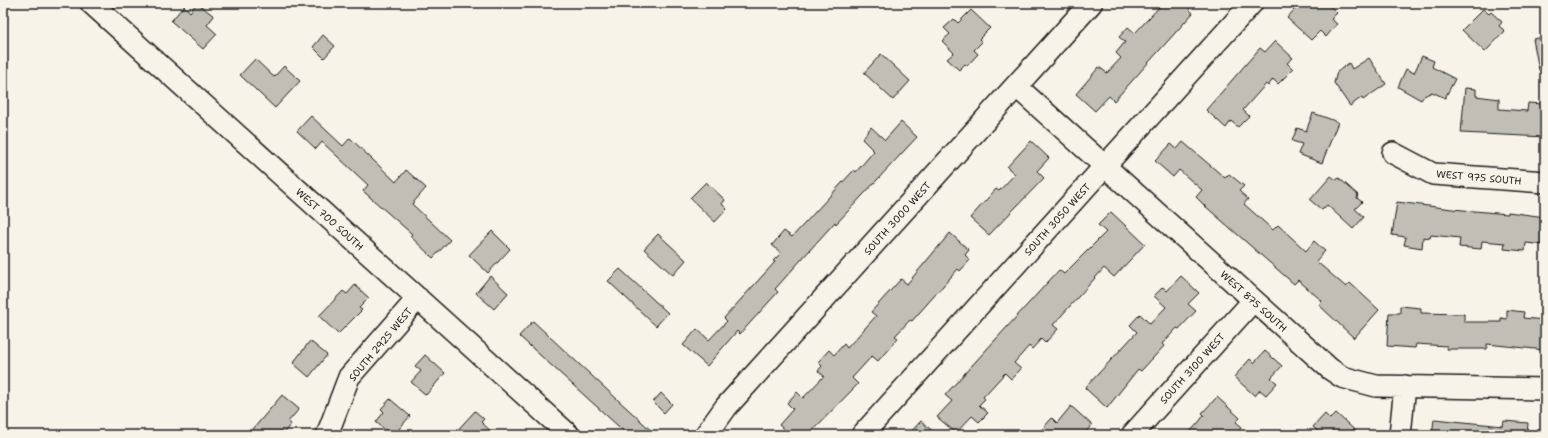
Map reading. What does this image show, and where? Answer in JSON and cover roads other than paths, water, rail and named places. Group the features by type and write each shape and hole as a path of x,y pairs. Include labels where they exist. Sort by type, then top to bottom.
{"main road":[{"name":"SOUTH 3000 WEST","path":"706,435 726,407 1091,3"}],"street":[{"name":"WEST 700 SOUTH","path":"91,3 569,435"},
{"name":"SOUTH 3050 WEST","path":"862,435 1252,3"},
{"name":"WEST 875 SOUTH","path":"1016,86 1253,301 1330,369 1342,377 1376,386 1545,389"},
{"name":"WEST 975 SOUTH","path":"1393,153 1433,174 1545,182"},
{"name":"SOUTH 2925 WEST","path":"327,435 349,377 418,298"},
{"name":"SOUTH 3100 WEST","path":"1132,435 1253,301"},
{"path":"1400,435 1405,386"}]}
